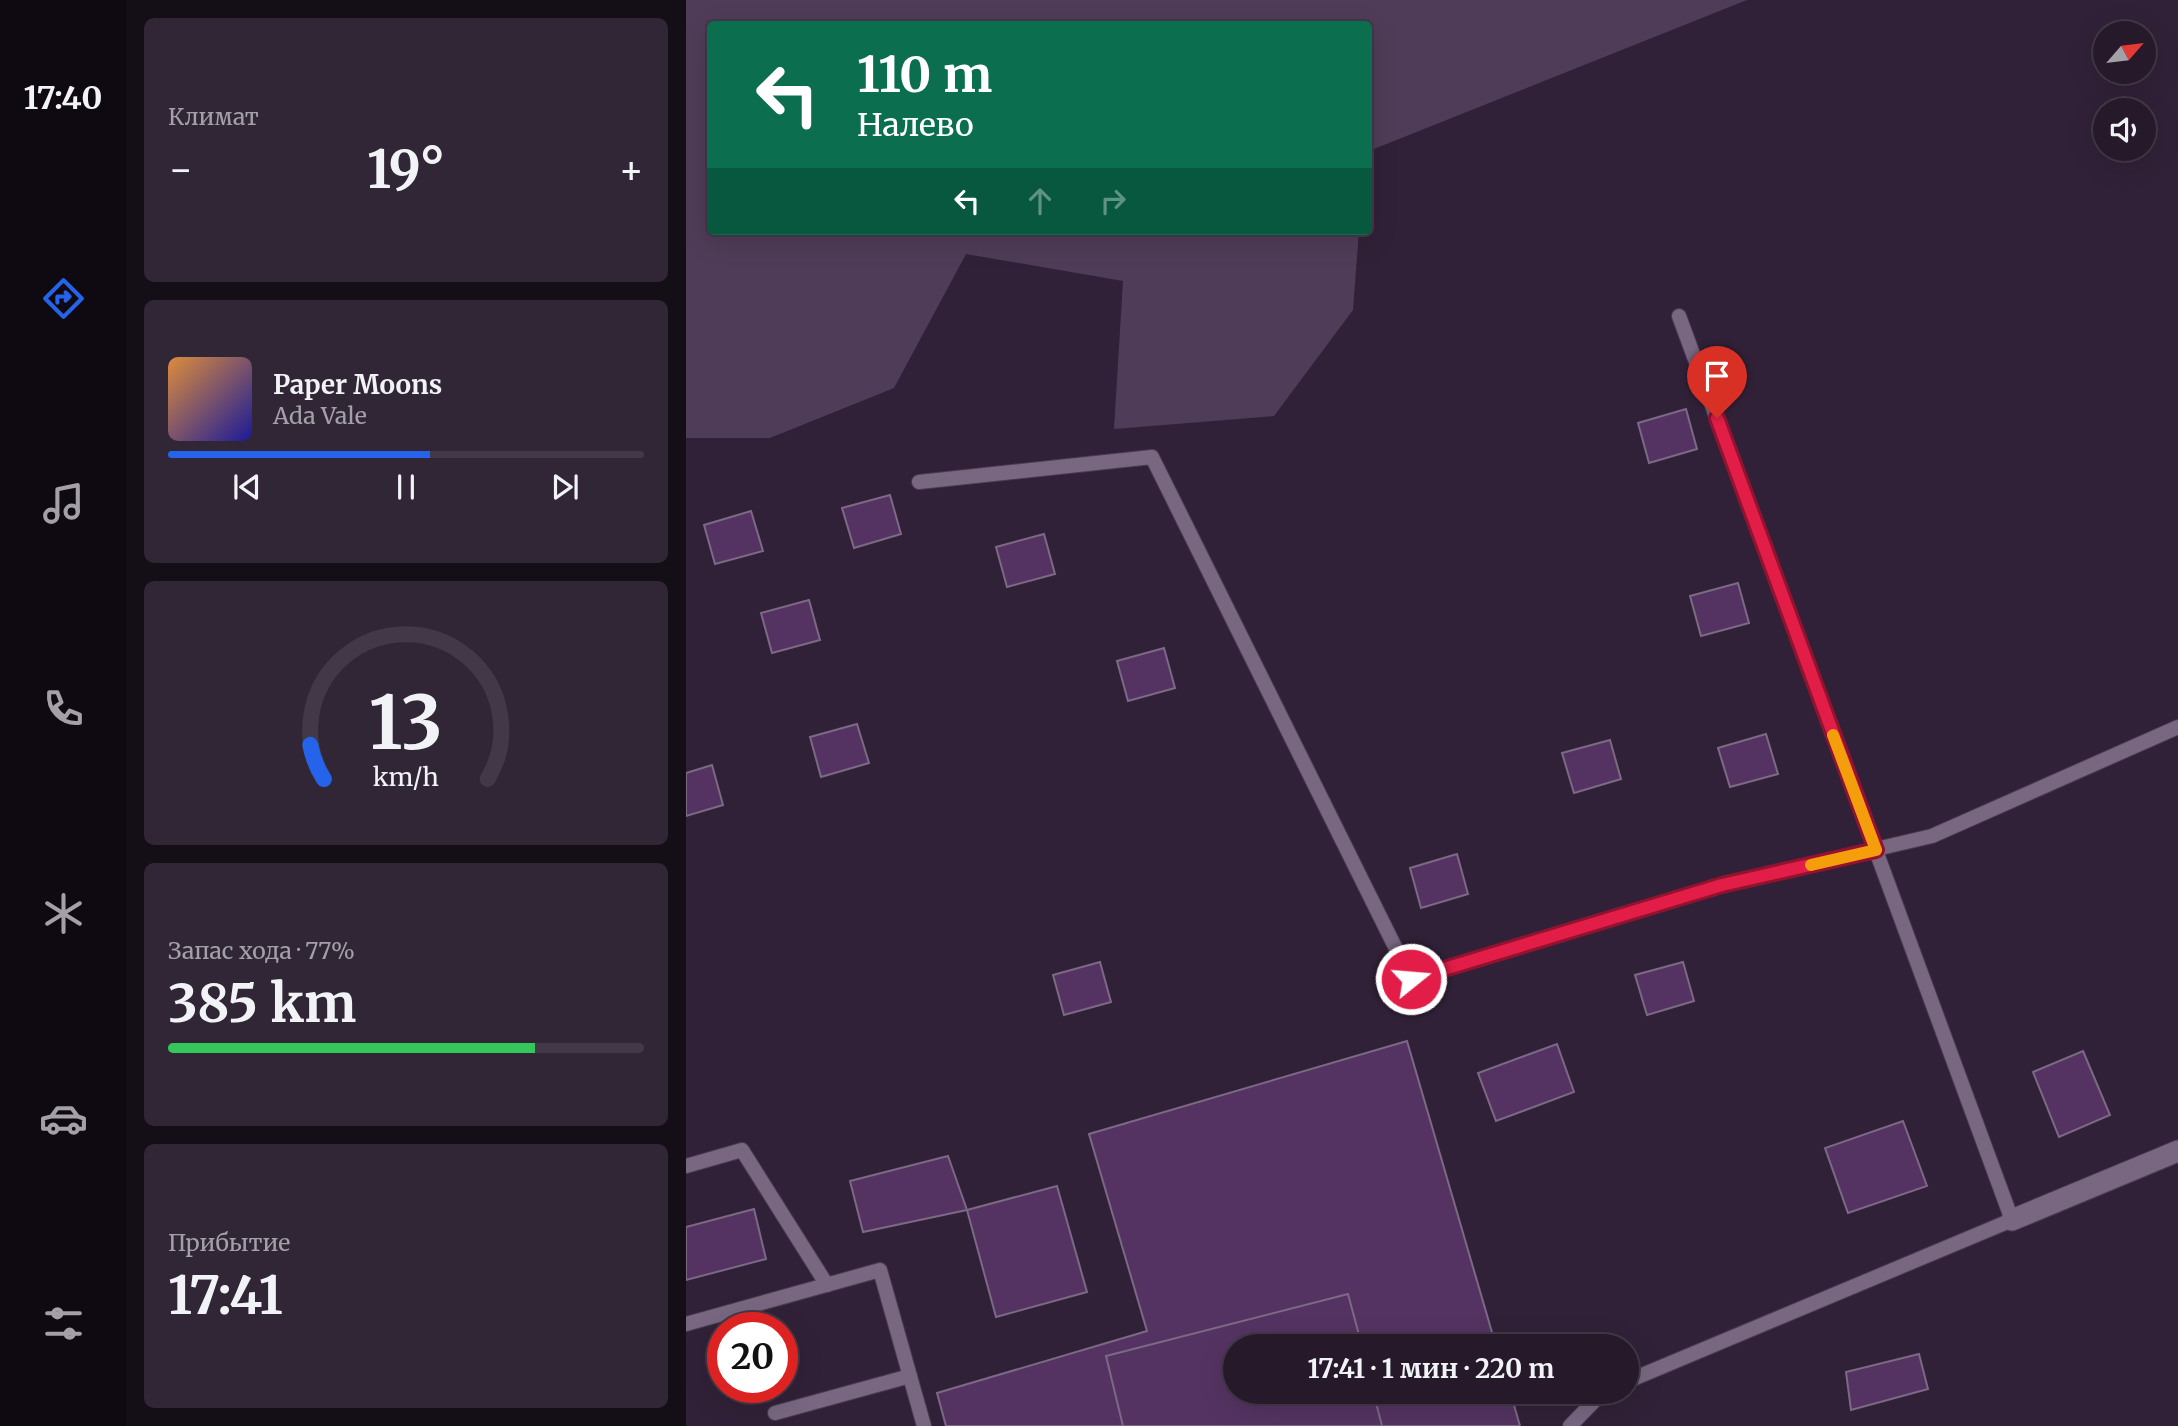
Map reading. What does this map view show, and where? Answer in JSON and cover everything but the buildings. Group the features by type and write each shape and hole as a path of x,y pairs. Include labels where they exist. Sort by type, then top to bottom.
{"street":[{"path":"2012,1220 2178,1151"}],"lane":[{"path":"1639,1376 2012,1220 1679,316"},
{"path":"919,482 1152,457 1411,979 1722,885 1932,836 2178,727"},
{"path":"686,1166 742,1150 827,1285"},
{"path":"686,1324 880,1270 923,1426"},
{"path":"775,1413 909,1376"},
{"path":"1570,1426 1591,1404"}],"shaded area":[{"path":"686,0 1747,0 1372,150 1372,21 707,21 707,235 1359,235 1353,310 1274,416 1114,429 1123,281 966,254 894,388 770,438 686,438"}],"slow traffic":[{"path":"1811,865 1876,850 1833,735"}],"route":[{"path":"1411,979 1722,885 1876,850 1717,418"}]}
